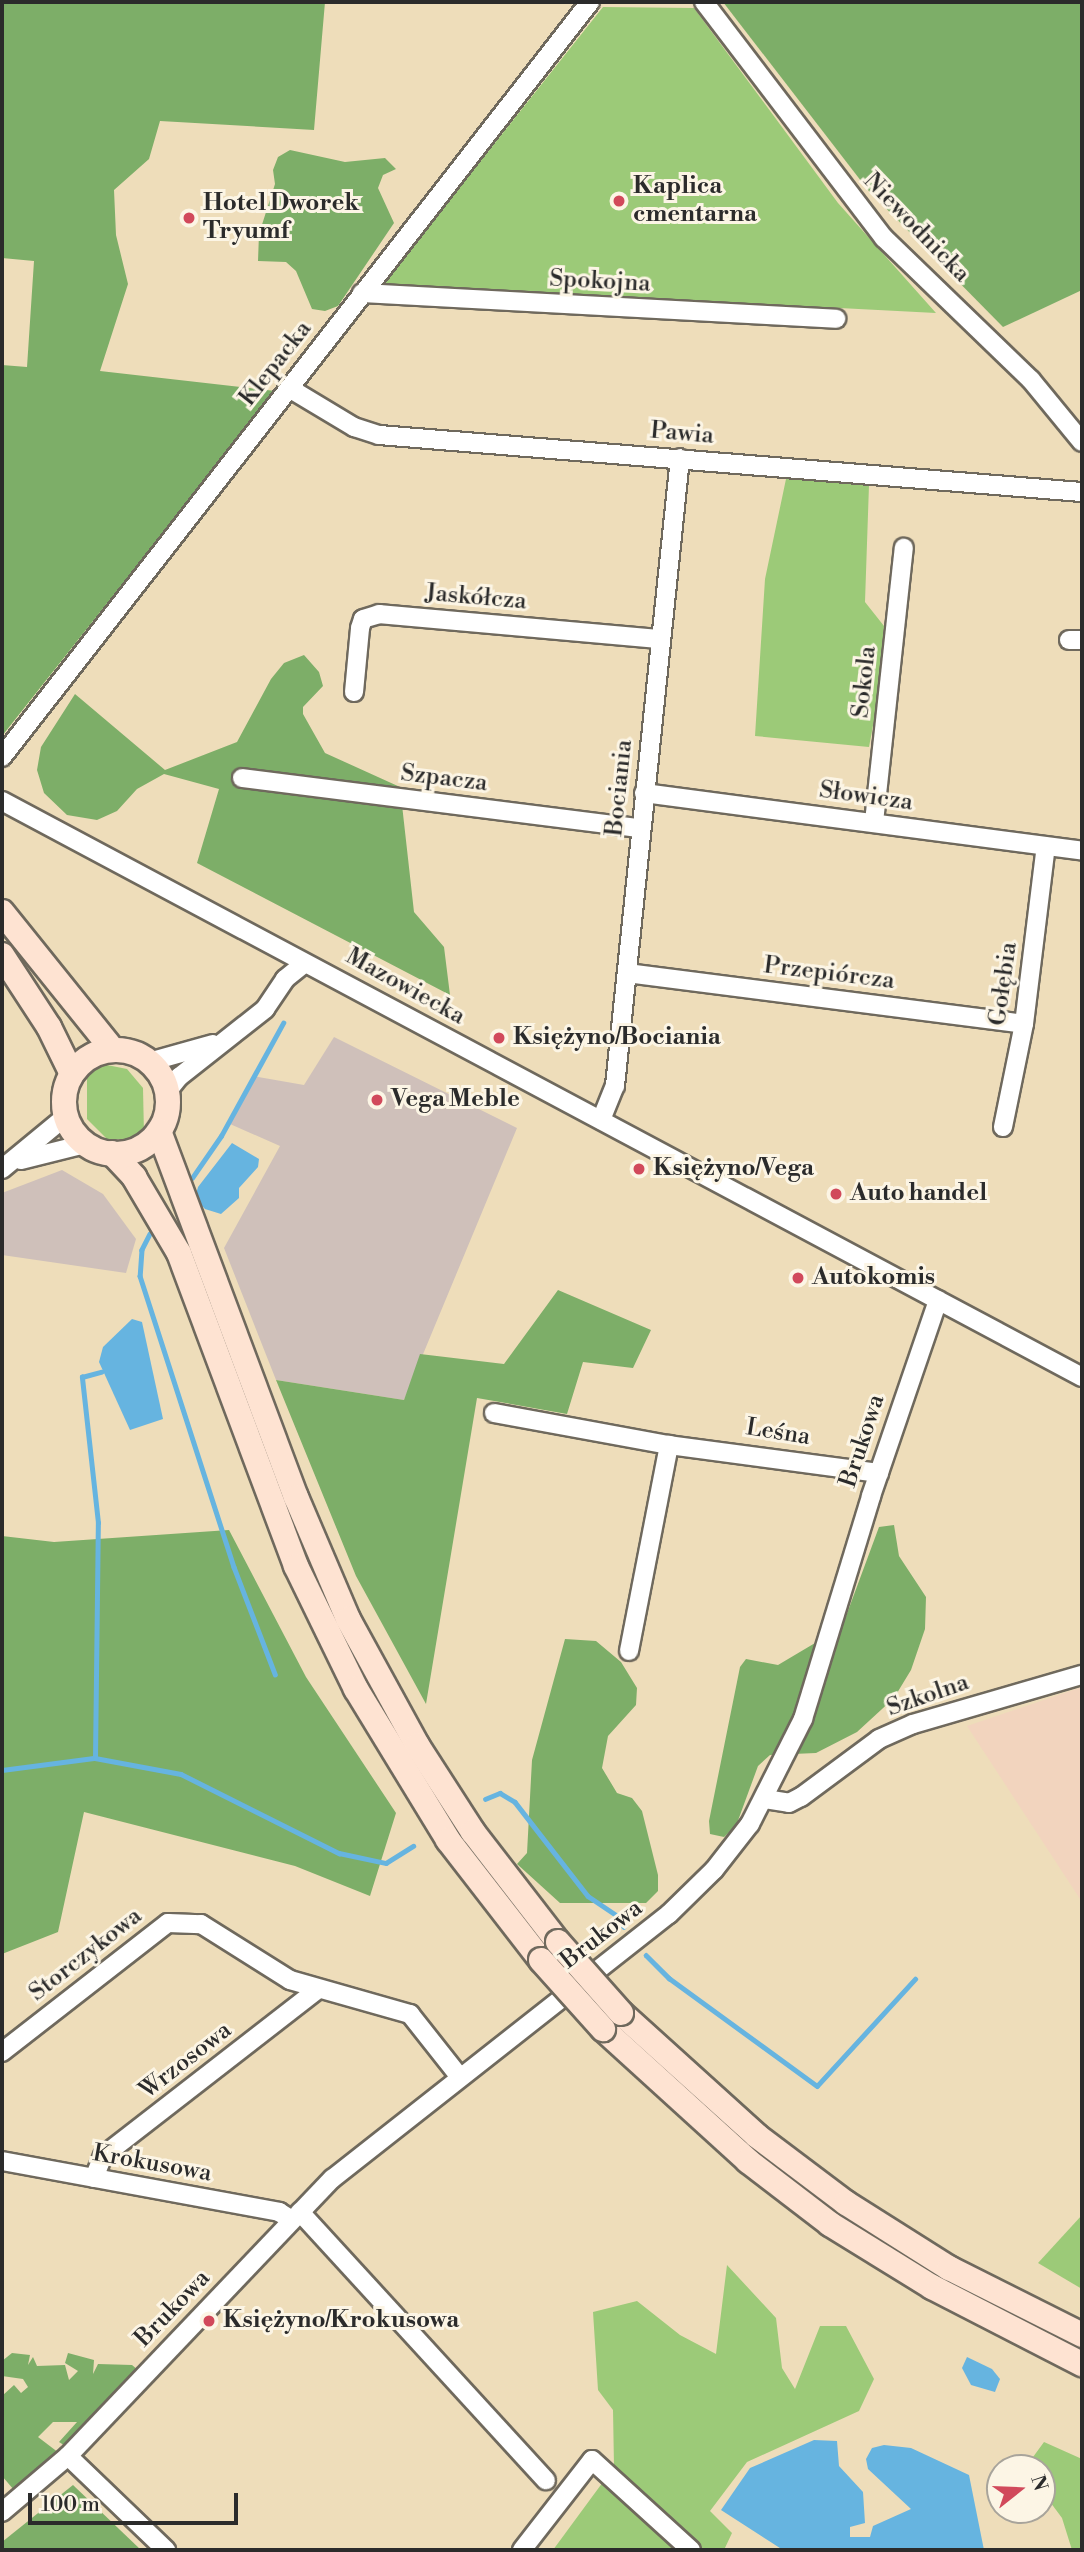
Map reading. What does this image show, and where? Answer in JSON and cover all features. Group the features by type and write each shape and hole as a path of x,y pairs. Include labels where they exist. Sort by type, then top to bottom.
{"main road":[{"path":"2,912 113,1050 149,1062 166,1093 166,1112 159,1130 143,1146 112,1153"},
{"path":"2,955 50,1027 72,1074"},
{"path":"113,1050 89,1057 72,1074 64,1094 66,1116 85,1144 112,1153 134,1177 179,1253 296,1566 356,1689 449,1840 541,1960 603,2029 748,2161 830,2224 932,2287 1082,2364"},
{"path":"159,1130 288,1475 348,1619 417,1745 473,1832 558,1942 621,2013 757,2136 846,2203 948,2268 1082,2335"}],"street":[{"name":"Klepacka","path":"2,757 590,2"},
{"name":"Niewodnicka","path":"704,2 884,237 1031,380 1082,442"},
{"name":"Spokojna","path":"362,293 835,319"},
{"name":"Pawia","path":"289,388 354,427 379,435 1082,492"},
{"name":"Bociania","path":"601,1120 615,1086 658,639 680,458"},
{"name":"Sokola","path":"874,822 904,548"},
{"name":"Jaskółcza","path":"354,691 360,628 363,619 379,614 658,639"},
{"name":"Szpacza","path":"242,778 640,828"},
{"name":"Słowicza","path":"644,793 1082,851"},
{"name":"Mazowiecka","path":"2,801 294,956 302,964 318,967 1082,1377"},
{"name":"Gołębia","path":"1003,1127 1024,1024 1046,846"},
{"path":"166,1093 226,1039 265,1009 285,979 302,964"},
{"name":"Przepiórcza","path":"627,973 1024,1024"},
{"path":"149,1062 226,1039"},
{"path":"8,1165 66,1116"},
{"path":"8,1165 85,1144"},
{"name":"Brukowa","path":"2,2512 68,2456 296,2216 359,2154 694,1892 750,1824 803,1719 878,1473 938,1300"},
{"name":"Leśna","path":"494,1413 669,1445 878,1473"},
{"path":"629,1651 669,1445"},
{"name":"Szkolna","path":"765,1798 789,1803 879,1739 914,1724 1082,1675"},
{"name":"Storczykowa","path":"2,2052 168,1923 201,1924 290,1980 317,1990 410,2014 459,2076"},
{"name":"Wrzosowa","path":"94,2178 103,2156 317,1990"},
{"name":"Krokusowa","path":"2,2161 296,2216"},
{"path":"296,2216 546,2480"},
{"path":"68,2456 166,2550"},
{"path":"522,2550 592,2460 691,2550"}],"shaded area":[{"path":"334,1037 517,1128 404,1400 276,1380 224,1248 280,1146 230,1124 253,1076 304,1085"},
{"path":"62,1170 103,1194 136,1239 126,1273 2,1255 2,1193"},
{"path":"1082,1687 1082,1902 967,1726"}],"green space":[{"path":"2,2 325,2 314,130 160,121 149,159 114,190 116,235 128,284 100,371 275,391 2,736 2,365 27,367 34,261 2,258"},
{"path":"723,2 1082,2 1082,290 1003,327 868,190"},
{"path":"603,7 694,8 838,203 936,313 383,284"},
{"path":"290,150 345,162 385,158 396,169 383,175 378,188 394,223 338,306 325,311 312,309 296,271 286,262 258,261 259,234 275,184 273,170 278,157"},
{"path":"786,479 855,479 869,485 865,602 884,626 881,683 869,747 755,736 765,579"},
{"path":"304,655 319,672 323,686 303,707 303,714 325,753 400,787 414,912 444,947 450,995 197,863 219,789 164,774 137,789 117,811 97,820 67,815 44,793 37,770 41,747 75,694 165,770 237,742 271,679 284,663"},
{"path":"102,1064 127,1069 143,1088 144,1135 138,1139 107,1139 87,1119 87,1071"},
{"path":"558,1290 651,1330 633,1368 583,1362 567,1414 477,1398 426,1704 356,1576 276,1380 404,1400 420,1354 504,1364"},
{"path":"894,1525 899,1556 926,1597 925,1629 911,1670 894,1698 857,1732 816,1753 770,1755 758,1766 736,1826 724,1837 710,1834 709,1821 740,1667 746,1659 778,1665 842,1627 879,1527"},
{"path":"229,1530 306,1677 396,1813 370,1896 295,1866 84,1812 58,1932 2,1954 2,1536 54,1542"},
{"path":"565,1639 596,1641 621,1662 637,1688 636,1705 608,1736 602,1768 617,1793 632,1798 642,1811 658,1875 658,1891 646,1903 560,1903 517,1864 527,1853 532,1760"},
{"path":"1082,2215 1082,2289 1038,2263"},
{"path":"727,2265 776,2318 782,2368 795,2389 820,2326 846,2326 874,2379 859,2411 747,2462 710,2511 732,2533 724,2550 553,2550 614,2467 613,2410 598,2390 593,2312 637,2301 680,2335 716,2354"},
{"path":"12,2353 30,2355 28,2365 33,2357 37,2366 65,2365 69,2380 78,2371 65,2363 68,2353 94,2360 93,2374 98,2364 132,2365 138,2370 67,2447 59,2442 77,2422 53,2422 38,2437 59,2453 14,2490 2,2476 2,2396 14,2385 21,2393 28,2387 23,2379 2,2376 2,2361"},
{"path":"1044,2442 1082,2459 1082,2550 1072,2550 1062,2518 1056,2510 1056,2454 1035,2454"},
{"path":"73,2485 141,2550 2,2550 2,2542"}],"water":[{"path":"232,1143 259,1159 258,1167 239,1188 239,1198 221,1214 205,1209 195,1198 198,1187"},
{"path":"132,1319 142,1322 163,1419 130,1430 99,1362 103,1347"},
{"path":"967,2357 992,2369 1000,2379 995,2392 971,2385 962,2368"},
{"path":"814,2440 837,2441 839,2466 863,2492 865,2523 850,2527 850,2537 870,2537 873,2526 911,2509 868,2469 866,2459 872,2448 884,2445 911,2448 969,2475 984,2550 783,2550 721,2510 750,2468"}],"waterway":[{"path":"192,1178 221,1136 283,1023"},
{"path":"150,1234 142,1250 140,1276 234,1567 275,1674"},
{"path":"2,1770 95,1758 98,1523 82,1377 101,1372"},
{"path":"95,1758 181,1774 339,1853 386,1863 413,1846"},
{"path":"485,1799 500,1793 515,1802 588,1896 616,1915 624,1927"},
{"path":"646,1955 669,1978 817,2086 915,1979"}],"place":[{"name":"Kaplica cmentarna","path":"619,201"},
{"name":"Hotel Dworek Tryumf","path":"189,218"},
{"name":"Księżyno/Bociania","path":"499,1038"},
{"name":"Vega Meble","path":"377,1100"},
{"name":"Księżyno/Vega","path":"639,1169"},
{"name":"Auto handel","path":"836,1194"},
{"name":"Autokomis","path":"798,1278"},
{"name":"Księżyno/Krokusowa","path":"209,2321"}]}
